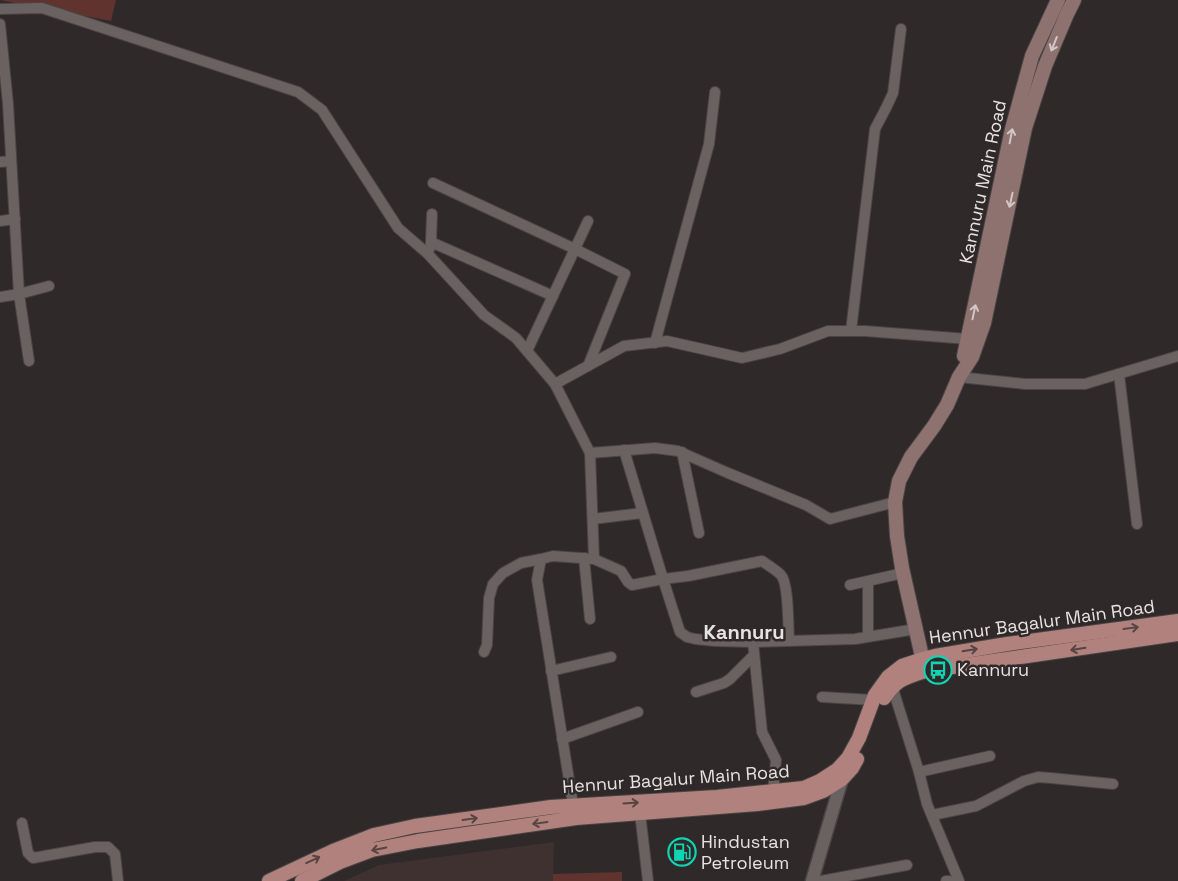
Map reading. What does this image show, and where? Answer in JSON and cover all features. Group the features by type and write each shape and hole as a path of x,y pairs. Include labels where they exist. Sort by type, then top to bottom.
{"main road":[{"name":"Kannuru Main Road","path":"959,376 1012,129 1032,56 1058,0"},
{"path":"924,665 903,573 897,536 895,502 899,481 911,457 947,405 959,376 972,357 984,323 1025,128 1045,66 1066,14 1074,0"},
{"name":"Hennur Bagalur Main Road","path":"270,881 333,851 374,836 415,826 551,807 575,812 640,813 672,805 757,804 804,798 822,792 840,775 852,768 864,747 881,703 892,686 924,665 1007,644 1178,621"},
{"name":"Hennur Bagalur Main Road","path":"302,881 340,862 372,850 418,841 575,812 672,805 804,788 840,775 859,738 875,695 888,677 902,666 924,665 1178,634"}],"street":[{"path":"0,9 42,8 298,92 322,110 398,228 428,254 484,315 516,338 555,384 590,452 593,519 589,558 590,619"},
{"path":"0,24 4,105 11,161 19,294 28,361"},
{"path":"851,331 875,129 892,93 901,29"},
{"path":"654,343 709,144 715,92"},
{"path":"0,162 11,161"},
{"path":"433,183 625,274 588,366"},
{"path":"428,254 431,242 432,214"},
{"path":"0,221 15,219"},
{"path":"527,351 588,221"},
{"path":"431,242 552,296"},
{"path":"0,297 49,286"},
{"path":"555,384 624,346 667,341 742,358 780,349 828,331 865,331 968,338"},
{"path":"959,376 1025,384 1085,384 1178,356"},
{"path":"1119,374 1137,524"},
{"path":"590,452 655,448 682,452 806,505 830,519 895,502"},
{"path":"624,450 680,632 687,637 715,641 753,642 854,639 916,628"},
{"path":"682,452 699,533"},
{"path":"593,519 642,513"},
{"path":"484,652 487,645 489,598 493,584 503,573 520,563 553,556 589,558 621,571 632,585 762,561 782,576 784,581 788,641"},
{"path":"541,559 537,580 575,812"},
{"path":"850,585 903,573"},
{"path":"868,581 868,636"},
{"path":"753,642 762,732 776,760 774,792"},
{"path":"696,692 730,679 754,655"},
{"path":"551,671 611,657"},
{"path":"892,686 927,804 960,881"},
{"path":"822,697 874,700"},
{"path":"562,739 638,712"},
{"path":"919,772 990,756"},
{"path":"812,881 840,775"},
{"path":"932,815 976,806 1024,781 1038,777 1112,784"},
{"path":"640,813 648,881"},
{"path":"22,823 28,853 34,858 95,847 108,847 115,854 118,881"},
{"path":"821,881 907,865"}],"shaded area":[{"path":"0,0 116,0 111,21"},
{"path":"554,842 553,881 344,881 379,865"},
{"path":"622,872 622,881 553,881 553,874"}],"place":[{"name":"Kannuru","path":"938,670"},
{"name":"Hindustan Petroleum","path":"682,852"}],"district":[{"name":"Kannuru","path":"744,632"}]}
